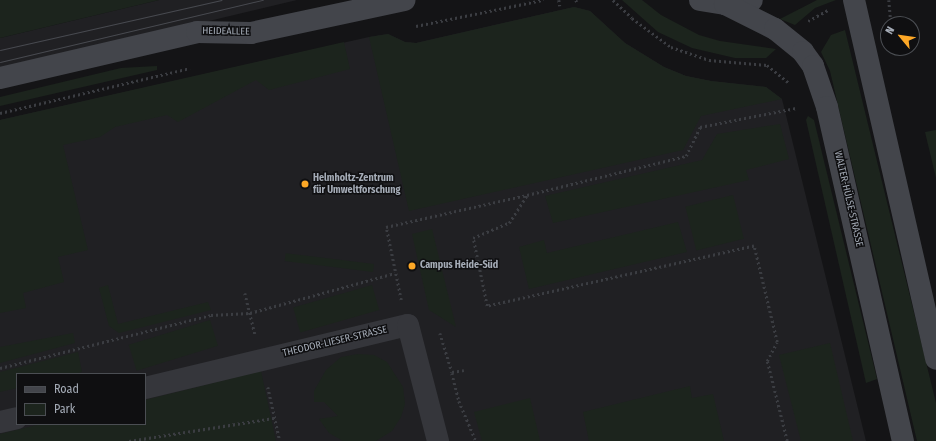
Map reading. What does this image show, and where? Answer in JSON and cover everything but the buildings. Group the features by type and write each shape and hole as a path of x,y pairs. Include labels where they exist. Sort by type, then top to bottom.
{"street":[{"name":"HEIDEALLEE","path":"0,78 197,32 251,33 405,0"},
{"path":"700,0 725,4 752,0"},
{"path":"854,0 936,359"},
{"name":"WALTER-HÜLSE-STRASSE","path":"725,4 775,29 803,52 813,66 828,107 903,441"},
{"name":"THEODOR-LIESER-STRASSE","path":"146,388 408,325 438,441"},
{"path":"0,422 16,418"}],"path":[{"path":"559,0 560,6"},
{"path":"613,0 654,36 671,47 709,60 767,65 791,85"},
{"path":"889,0 890,16"},
{"path":"0,113 190,68"},
{"path":"0,368 211,316 250,313 395,273 386,227 527,195 686,156 700,127 796,108"},
{"path":"527,195 509,223 473,238 487,306 754,246 777,342 767,361 787,441"},
{"path":"245,293 280,441"},
{"path":"452,372 459,401 476,441"},
{"path":"129,441 275,418"}],"shaded area":[{"path":"159,0 297,0 0,71 0,38"},
{"name":"Campus Heide-Süd","path":"574,7 590,11 625,43 664,67 686,76 711,81 766,87 782,99 866,441 0,441 0,120 369,37 388,34 405,42 416,43"}],"green space":[{"path":"0,0 159,0 0,38"},
{"path":"622,0 642,0 661,15 699,35 720,41 776,49 766,58 735,58 692,48 658,32"},
{"path":"817,0 836,0 815,8 795,25 780,19"},
{"path":"574,7 590,11 625,43 664,67 686,76 711,81 766,87 782,99 701,116 683,150 409,211 369,37 388,34 405,42 416,43"},
{"path":"845,30 936,403 936,441 917,441 830,71 821,52 831,35"},
{"path":"344,42 350,69 269,90 256,80 178,122 167,115 115,127 100,137 63,145 88,250 58,257 64,282 23,293 26,308 0,313 0,120"},
{"path":"157,66 157,70 0,106 0,97 121,68"},
{"path":"808,116 814,120 877,379 866,383 806,120"},
{"path":"780,124 789,159 746,170 749,180 553,223 545,196 702,160 717,134"},
{"path":"936,130 936,178 925,132"},
{"path":"733,195 744,239 696,251 685,207"},
{"path":"678,222 687,252 529,289 519,247 544,240 547,253"},
{"path":"432,229 456,327 429,310 412,234"},
{"path":"286,253 374,264 373,272 285,261"},
{"path":"108,285 118,324 208,302 211,310 119,333 109,326 99,288"},
{"path":"372,285 379,310 300,333 293,308"},
{"path":"210,320 218,346 137,371 129,345"},
{"path":"73,333 75,343 0,363 0,347"},
{"path":"830,343 853,441 801,441 779,355"},
{"path":"78,352 82,372 16,373 16,388 0,392 0,372"},
{"path":"358,354 374,355 387,362 403,387 405,404 401,417 392,431 376,441 343,441 329,433 319,419 338,416 324,402 314,402 314,391 326,370 341,357"},
{"path":"261,371 276,441 0,441 0,434 37,425 146,425 146,400"},
{"path":"690,386 692,398 713,394 724,441 589,441 583,412"},
{"path":"530,398 540,441 482,441 474,412"}],"tram line":[{"path":"0,50 221,0"},
{"path":"0,62 263,0"}],"place":[{"name":"Helmholtz-Zentrum für Umweltforschung","path":"305,184"},
{"name":"Campus Heide-Süd","path":"412,266"}]}
